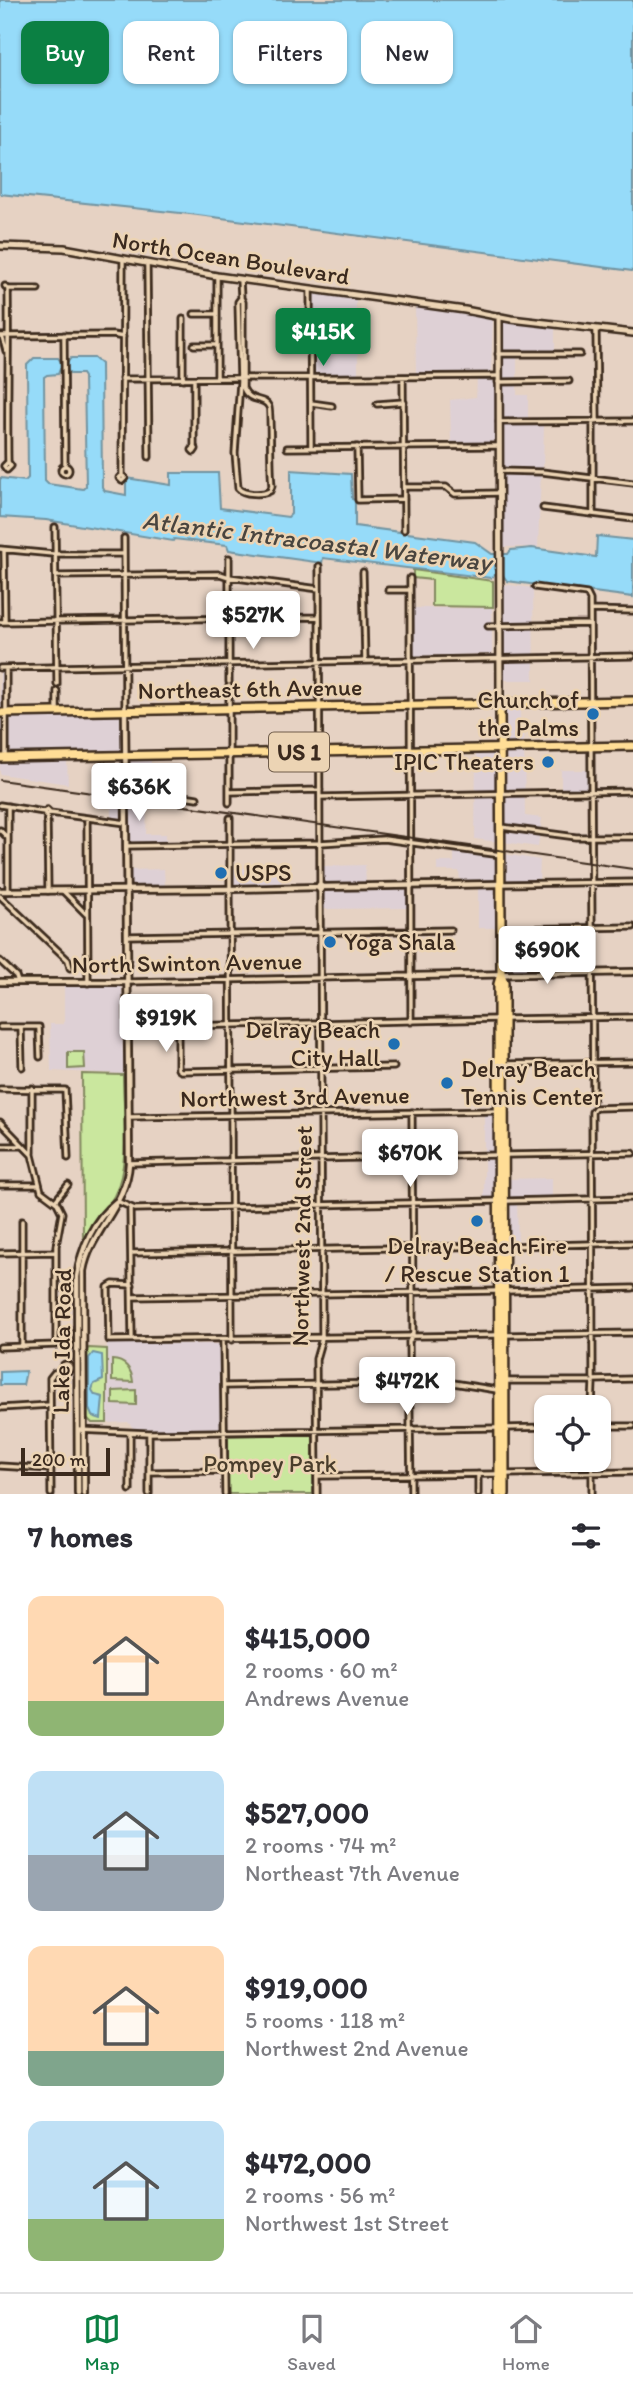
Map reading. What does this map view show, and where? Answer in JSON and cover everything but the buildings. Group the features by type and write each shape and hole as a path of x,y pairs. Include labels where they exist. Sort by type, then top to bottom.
{"main road":[{"name":"North Ocean Boulevard","path":"0,246 64,248 217,276 633,333"},
{"path":"499,316 499,984 502,1019 503,1246 502,1474 499,1494"},
{"name":"US 1","path":"500,703 633,701"},
{"name":"Northeast 6th Avenue","path":"3,713 500,703"},
{"name":"US 1","path":"3,758 633,746"},
{"path":"502,1110 499,1142 505,1168 502,1201"},
{"path":"502,1474 505,1494"}],"street":[{"path":"122,475 123,260"},
{"path":"147,264 149,457"},
{"path":"217,276 217,378"},
{"path":"240,279 241,378 235,439 238,488 240,491 267,493 272,486 269,453 271,410 266,403 250,397 243,388 241,378"},
{"path":"8,462 7,288 38,289"},
{"path":"310,289 311,448"},
{"path":"194,314 217,314"},
{"path":"183,320 183,379"},
{"path":"593,514 596,329"},
{"path":"64,335 65,466"},
{"path":"7,356 1,336 123,337"},
{"path":"194,345 217,345"},
{"path":"498,354 580,354"},
{"path":"122,379 404,377 569,381"},
{"path":"404,377 404,530"},
{"path":"194,379 194,448"},
{"path":"239,401 250,397"},
{"path":"377,404 404,402"},
{"path":"311,403 332,406"},
{"path":"499,422 633,421"},
{"path":"287,448 499,446"},
{"path":"357,447 358,500 404,499"},
{"path":"499,471 542,472 633,483"},
{"path":"404,487 446,487 456,494 499,494"},
{"path":"543,508 633,519"},
{"path":"55,527 57,684"},
{"path":"124,538 125,711"},
{"path":"124,554 56,554 2,549 3,622 319,617"},
{"path":"229,558 229,803"},
{"name":"Northwest 2nd Street","path":"317,1494 316,1359 322,1338 319,566"},
{"path":"363,572 365,661"},
{"path":"56,576 222,574 319,589"},
{"path":"410,578 411,1022"},
{"path":"534,587 586,594 589,597 593,1100"},
{"path":"388,590 410,590"},
{"path":"590,610 633,611"},
{"path":"488,626 590,624"},
{"path":"3,758 3,668 633,656"},
{"path":"57,691 57,712"},
{"name":"Lake Ida Road","path":"83,1494 77,1338 79,1264 89,1236 117,1201 126,1181 129,1163 125,711"},
{"path":"126,787 197,798"},
{"path":"229,792 320,790"},
{"path":"320,797 633,791"},
{"path":"0,805 47,814 126,823"},
{"path":"8,806 8,891"},
{"path":"47,814 48,891"},
{"path":"87,818 88,983"},
{"path":"230,818 232,1340"},
{"path":"501,827 591,837 633,836"},
{"path":"0,830 8,838"},
{"path":"127,846 320,843 384,839 501,855"},
{"path":"70,968 68,960 0,894 8,891 633,882"},
{"path":"63,891 88,916"},
{"path":"501,929 633,927"},
{"path":"127,936 451,930"},
{"path":"0,961 16,976 18,982"},
{"name":"North Swinton Avenue","path":"0,982 88,983 633,971"},
{"path":"394,1067 179,1071 178,1030 180,1026 231,1024 633,1017"},
{"path":"0,1027 39,1027 40,1057"},
{"path":"21,1027 22,1067"},
{"path":"501,1064 633,1062"},
{"path":"0,1347 56,1345 56,1252 62,1215 55,1201 44,1195 39,1185 32,1155 32,1088"},
{"path":"0,1089 65,1090 68,1158"},
{"path":"592,1395 593,1109 633,1107"},
{"name":"Northwest 3rd Avenue","path":"129,1117 502,1110"},
{"path":"411,1494 409,1342 412,1292 412,1112"},
{"path":"0,1122 32,1155"},
{"path":"0,1146 25,1146"},
{"path":"129,1163 633,1153"},
{"path":"0,1185 39,1185"},
{"path":"55,1201 68,1185"},
{"path":"117,1201 130,1209 633,1198"},
{"path":"130,1209 132,1340"},
{"path":"22,1222 22,1347"},
{"path":"131,1253 633,1243"},
{"path":"0,1253 56,1252"},
{"path":"132,1285 113,1284 108,1287 108,1340 633,1333"},
{"name":"Lake Ida Road","path":"78,1494 82,1346 79,1287"},
{"path":"132,1297 633,1288"},
{"path":"77,1338 82,1346"},
{"path":"313,1338 319,1350"},
{"path":"223,1340 225,1494"},
{"path":"51,1494 50,1378 54,1373 63,1371"},
{"path":"224,1386 453,1383 477,1388 501,1384 633,1379"},
{"path":"0,1408 50,1405"},
{"path":"611,1426 633,1426"},
{"path":"80,1430 149,1433 534,1427"},
{"path":"130,1433 131,1490"},
{"path":"149,1433 149,1494"},
{"path":"0,1466 51,1469"},
{"path":"149,1472 225,1471"},
{"path":"317,1476 633,1472"},
{"path":"592,1473 592,1494"},
{"path":"478,1474 478,1494"}],"shaded area":[{"path":"312,292 356,299 355,350 358,350 358,375 312,375"},
{"path":"415,307 493,317 491,372 416,373"},
{"path":"502,321 555,327 555,353 517,354 517,395 528,395 528,421 502,421 502,403 496,403 496,425 544,424 543,468 502,469 502,445 451,443 450,400 476,397 476,400 477,378 502,377"},
{"path":"541,473 538,547 504,547 502,474"},
{"path":"501,584 533,588 534,680 502,680"},
{"path":"412,608 492,608 492,654 412,656"},
{"path":"0,670 3,670 4,718 120,714 121,752 0,755"},
{"path":"503,706 520,706 524,742 525,816 542,818 538,847 503,842"},
{"path":"476,751 497,752 499,842 475,839"},
{"path":"129,759 151,759 150,789 129,786"},
{"path":"67,761 68,784 0,774 0,762"},
{"path":"561,770 589,770 589,791 561,791"},
{"path":"111,801 147,809 146,834 166,834 166,844 130,845 129,823 111,819"},
{"path":"454,846 540,860 539,881 499,883 499,928 478,928 478,883 460,883 459,871 437,871 437,862 454,862"},
{"path":"365,865 366,884 323,884 324,866"},
{"path":"164,869 165,887 129,888 129,870"},
{"path":"231,869 280,869 281,886 231,887"},
{"path":"409,887 409,908 323,909 324,890"},
{"path":"527,930 527,972 503,972 503,931"},
{"path":"64,986 118,986 122,989 123,1074 51,1071 50,1024 64,1024"},
{"path":"496,1113 497,1179 552,1178 552,1197 517,1198 518,1244 508,1243 507,1198 484,1199 484,1114"},
{"path":"107,1343 220,1344 221,1426 217,1429 139,1430 134,1429 128,1422 108,1423"}],"green space":[{"path":"413,570 493,581 493,607 432,606 432,580 413,578"},
{"path":"68,1052 84,1052 85,1068 68,1069"},
{"path":"82,1074 123,1075 125,1120 123,1169 119,1183 111,1201 85,1237 83,1237"},
{"path":"89,1348 107,1349 107,1423 92,1423 86,1417 85,1351"},
{"path":"112,1360 127,1366 133,1382 112,1381"},
{"path":"136,1390 136,1405 113,1404 113,1391"},
{"name":"Pompey Park","path":"313,1434 313,1494 228,1494 228,1436"}],"water":[{"path":"0,0 633,0 633,271 190,214 0,194"},
{"name":"Atlantic Intracoastal Waterway","path":"34,358 58,358 62,363 67,363 71,358 94,358 101,364 102,487 105,491 126,495 126,478 171,485 171,473 218,473 220,508 288,517 291,514 291,470 351,474 355,526 475,542 492,554 508,554 511,550 532,548 596,557 597,536 633,540 633,597 507,581 503,575 491,578 323,558 322,563 229,550 227,545 173,541 46,520 0,517 0,478 25,481 28,478 27,365","holes":["60,369 71,374 82,374 84,377 86,486 83,489 48,484 45,481 44,377 58,374"]},
{"path":"93,1353 102,1355 103,1380 94,1384 92,1390 95,1395 103,1397 101,1419 92,1416 89,1409 89,1358"},
{"path":"26,1371 23,1385 0,1385 0,1372"}],"railway":[{"path":"0,780 633,869"}],"place":[{"name":"Church of the Palms","path":"593,714"},
{"name":"IPIC Theaters","path":"548,762"},
{"name":"USPS","path":"221,873"},
{"name":"Yoga Shala","path":"330,942"},
{"name":"Delray Beach City Hall","path":"394,1044"},
{"name":"Delray Beach Tennis Center","path":"447,1083"},
{"name":"Delray Beach Fire / Rescue Station 1","path":"477,1221"}]}
